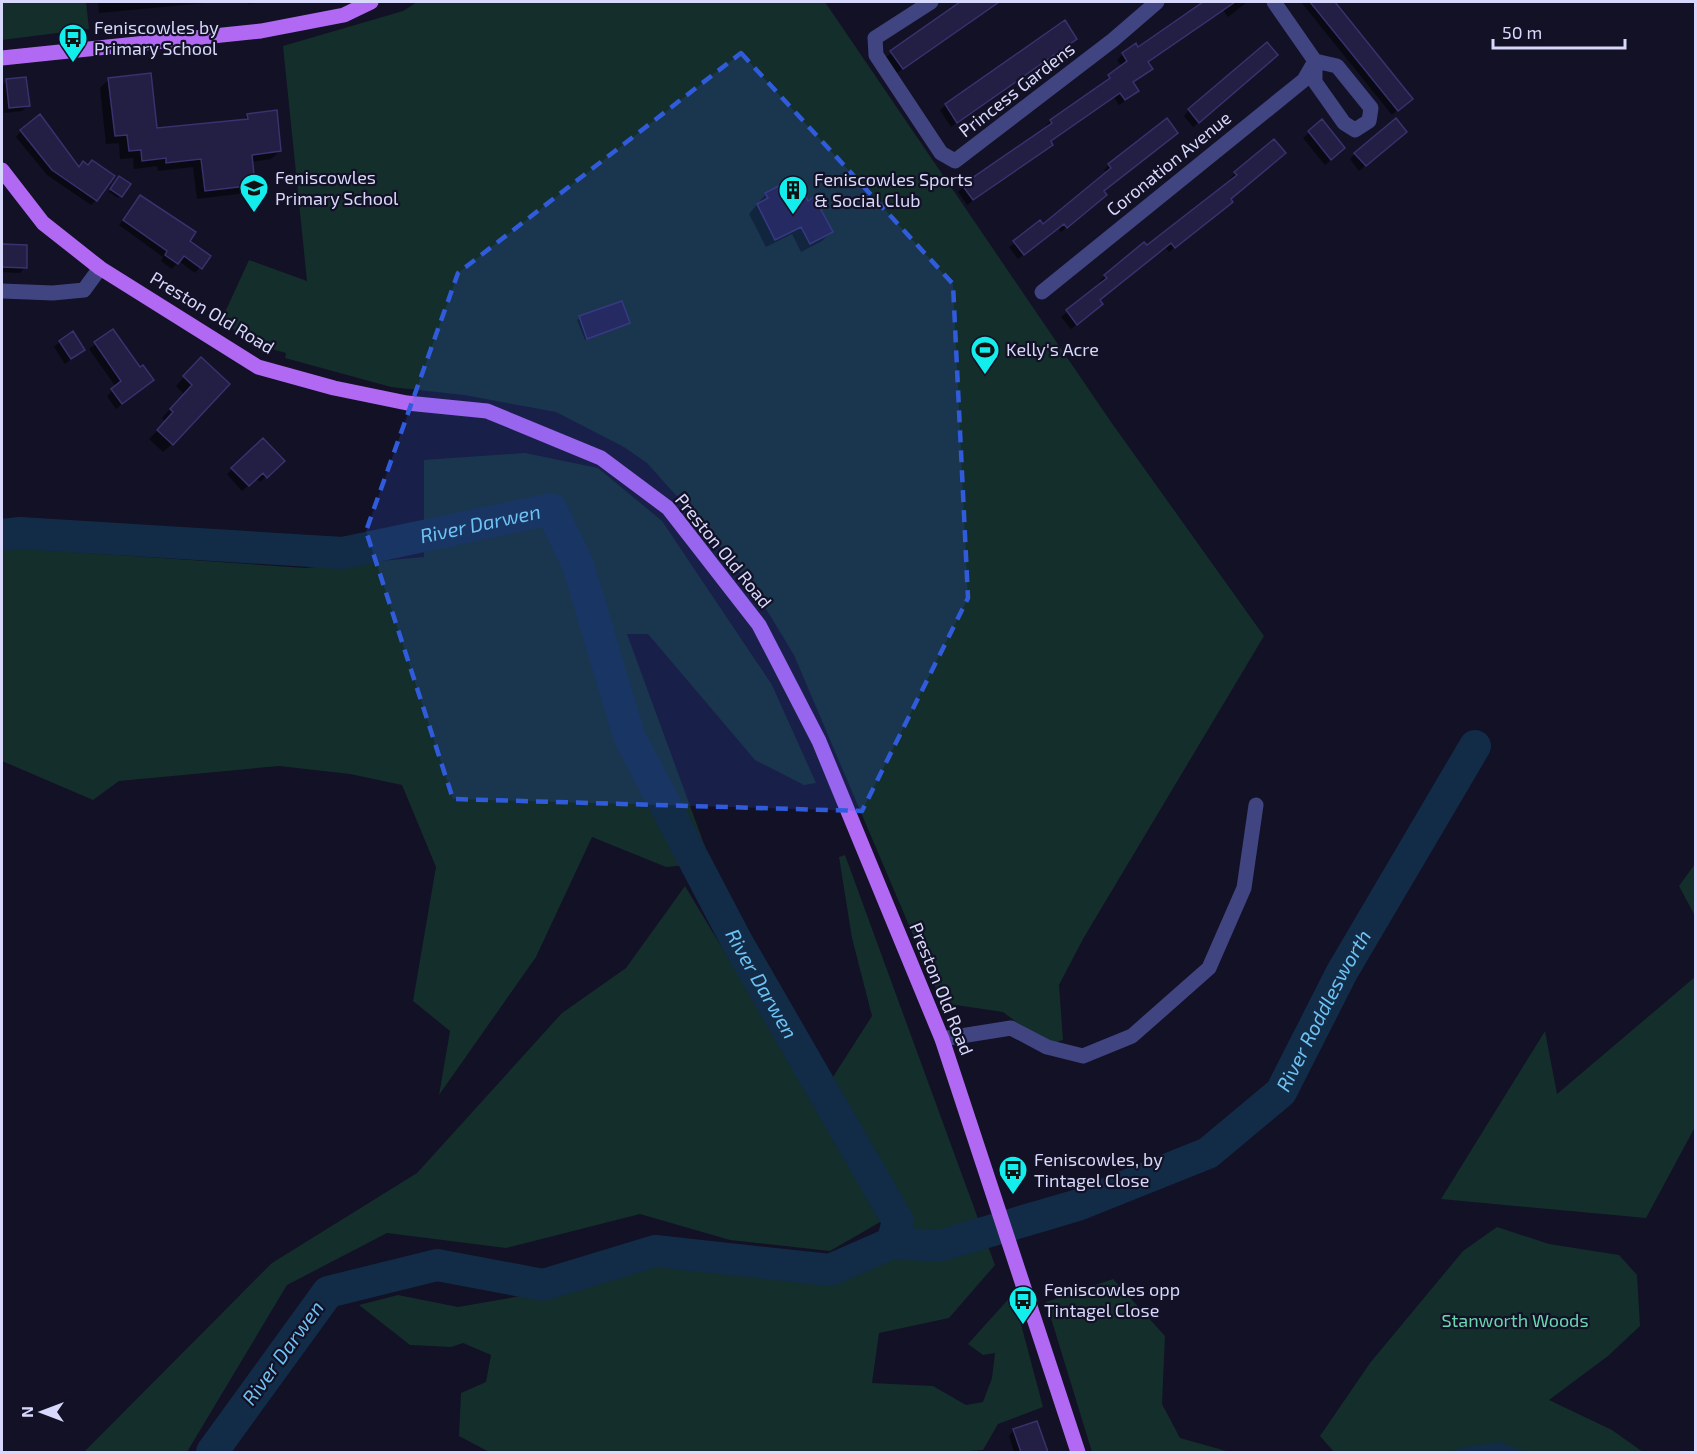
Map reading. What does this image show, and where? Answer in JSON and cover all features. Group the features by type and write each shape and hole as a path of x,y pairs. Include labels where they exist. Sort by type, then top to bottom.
{"main road":[{"path":"2,58 261,31 344,15 371,2"},
{"name":"Preston Old Road","path":"2,170 43,224 100,268 258,367 334,388 407,403 487,411 601,458 668,508 759,626 814,730 942,1039 1078,1452"}],"street":[{"name":"Princess Gardens","path":"931,2 875,38 876,56 941,153 955,160 1113,40 1157,2"},
{"path":"1274,2 1315,61 1315,82 1344,123 1355,130 1368,120 1371,108 1337,66 1315,61"},
{"name":"Coronation Avenue","path":"1042,292 1304,80 1315,61"},
{"path":"2,291 53,293 84,290 100,268"},
{"path":"942,1039 1011,1028 1047,1047 1083,1056 1132,1036 1209,968 1245,888 1256,806"}],"highlighted area":[{"path":"741,53 953,284 968,598 862,811 453,799 366,531 458,273"}],"green space":[{"path":"2,2 86,2 89,29 2,40"},
{"path":"417,2 825,2 1111,422 1264,636 1083,939 1059,985 1063,1040 1047,1045 1003,1012 942,1003 794,655 760,599 709,532 647,463 624,447 556,412 464,395 391,387 285,358 286,353 257,345 221,321 249,260 307,281 283,46 403,11"},
{"path":"525,453 598,468 662,521 772,685 816,783 804,785 755,760 648,634 627,634 711,863 666,867 592,837 536,957 439,1095 450,1031 413,1001 436,867 402,785 350,774 279,766 119,781 93,800 2,761 2,547 305,568 424,557 424,460"},
{"path":"845,855 995,1265 949,1318 879,1333 872,1383 933,1386 966,1405 983,1402 992,1378 995,1353 983,1355 968,1344 1013,1294 1043,1407 998,1424 983,1450 952,1452 489,1452 459,1436 461,1393 486,1382 491,1355 463,1343 451,1347 410,1345 359,1305 398,1295 458,1307 562,1289 648,1262 715,1258 841,1281 903,1246 907,1225 831,1080 872,1016 852,938 839,857"},
{"path":"1695,864 1695,916 1679,886"},
{"path":"685,886 875,1203 882,1221 830,1251 730,1240 640,1214 506,1248 387,1233 287,1285 187,1452 84,1452 272,1263 417,1173 562,1013 626,968"},
{"path":"1695,977 1695,1127 1646,1218 1441,1199 1545,1031 1557,1094"},
{"name":"Stanworth Woods","path":"1497,1227 1549,1244 1619,1255 1637,1275 1640,1326 1608,1356 1549,1400 1612,1430 1643,1452 1334,1452 1320,1436 1370,1363 1463,1251"},
{"path":"1113,1279 1165,1336 1162,1404 1180,1438 1230,1452 1092,1452 1046,1302"}],"water":[{"path":"1500,1442 1526,1452 1451,1452 1465,1447"}],"building":[{"path":"960,2 999,2 903,69 890,51"},
{"path":"1203,2 1235,2 1148,62 1153,69 1133,82 1139,91 1125,100 1120,93 1051,141 1053,145 973,200 962,185 1052,123 1050,120 1110,78 1108,75 1127,61 1122,53 1136,43 1138,47"},
{"path":"1310,2 1335,2 1413,99 1398,111"},
{"path":"1065,20 1077,39 957,123 945,104"},
{"path":"1267,42 1278,55 1199,123 1188,109"},
{"path":"151,73 157,128 248,119 247,114 277,110 281,151 252,155 255,185 205,191 201,159 166,163 166,158 142,161 141,150 129,151 127,135 115,136 108,78"},
{"path":"26,77 30,106 9,108 6,79"},
{"path":"40,114 79,167 83,161 88,165 92,160 115,176 97,201 52,170 20,130"},
{"path":"1167,118 1178,133 1104,191 1107,195 1067,228 1064,224 1024,255 1013,241 1040,220 1043,224 1111,168 1108,164"},
{"path":"1396,118 1407,132 1366,166 1354,153"},
{"path":"1322,119 1345,148 1331,160 1308,131"},
{"path":"1274,139 1286,153 1231,199 1233,202 1175,248 1171,243 1100,300 1103,304 1077,325 1066,310 1107,278 1104,275 1144,242 1147,245 1237,175 1234,172"},
{"path":"119,176 131,184 122,197 110,189"},
{"name":"Feniscowles Sports & Social Club","path":"796,177 808,201 814,197 833,232 810,244 801,227 775,240 757,204 768,198 765,193"},
{"path":"140,195 196,232 190,241 211,256 202,269 184,256 178,264 165,255 167,251 123,220"},
{"path":"2,244 27,245 27,268 2,267"},
{"path":"622,301 630,323 587,339 579,316"},
{"path":"113,329 140,367 143,365 154,380 122,404 111,389 121,381 94,342"},
{"path":"73,331 85,350 71,359 59,341"},
{"path":"201,357 230,384 173,445 157,430 173,412 170,409 192,385 183,376"},
{"path":"263,438 285,461 267,478 263,473 249,486 231,468"},
{"path":"1037,1421 1048,1452 1021,1452 1013,1429"}],"waterway":[{"name":"River Darwen","path":"2,535 20,533 343,553 551,509 578,565 629,736 737,942 898,1221 892,1243 830,1270 655,1251 543,1285 437,1265 328,1292 212,1452"},
{"name":"River Roddlesworth","path":"892,1243 939,1246 1078,1205 1208,1153 1281,1092 1342,972 1475,746"}],"place":[{"name":"Feniscowles by Primary School","path":"73,64"},
{"name":"Feniscowles Primary School","path":"254,214"},
{"name":"Feniscowles Sports & Social Club","path":"793,216"},
{"name":"Kelly's Acre","path":"985,376"},
{"name":"Feniscowles, by Tintagel Close","path":"1013,1196"},
{"name":"Feniscowles opp Tintagel Close","path":"1023,1326"}]}
